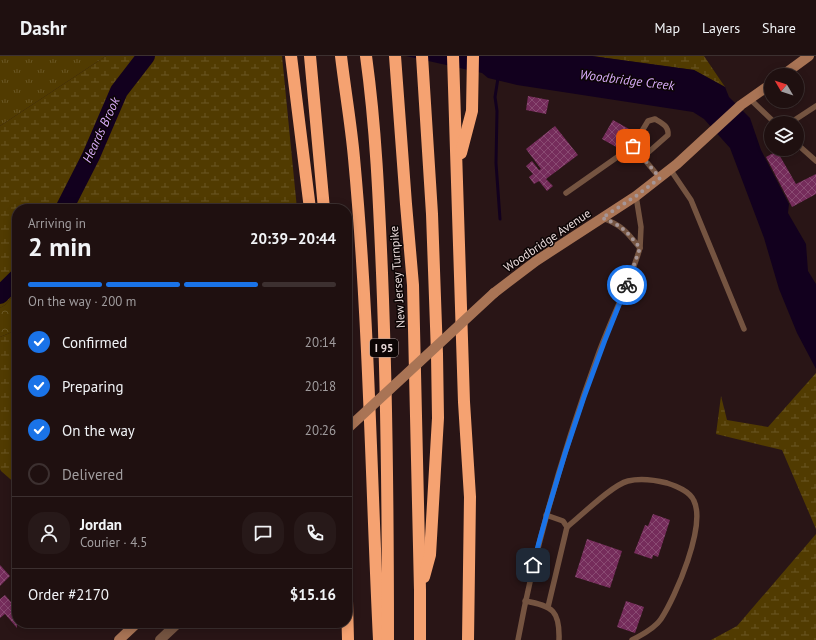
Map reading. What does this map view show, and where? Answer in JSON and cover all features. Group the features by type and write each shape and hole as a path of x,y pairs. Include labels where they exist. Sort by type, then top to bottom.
{"highway":[{"path":"291,56 309,204"},
{"path":"310,56 324,204"},
{"path":"341,56 354,157 361,262 379,640"},
{"name":"New Jersey Turnpike","path":"366,56 374,112 382,287 386,405 388,640"},
{"name":"New Jersey Turnpike","path":"395,56 406,204 414,285 420,640"},
{"path":"458,164 472,111 473,56"},
{"path":"420,590 430,555 438,418 432,214 422,58"},
{"path":"453,62 458,164 464,402 470,497 468,640"},
{"path":"348,628 348,640"}],"street":[{"path":"793,68 809,56"},
{"name":"Woodbridge Avenue","path":"352,424 494,293 531,265 636,196 660,178 711,134 741,105 764,89"},
{"path":"119,640 132,628"},
{"path":"160,640 173,628"}],"lane":[{"path":"750,99 768,116"},
{"path":"801,116 816,106"},
{"path":"566,193 633,146 648,121 655,119 664,124 669,131 668,136 643,157"},
{"path":"633,146 660,178"},
{"path":"804,150 816,161"},
{"path":"670,169 691,200 744,329"},
{"path":"518,640 525,601 546,515 583,396 640,248 641,227 636,196"},
{"path":"602,218 617,223 625,229 640,248"},
{"path":"548,607 567,527 610,491 627,481 656,480 679,486 694,500 698,520 690,554 674,595 661,620 646,633 632,640"},
{"path":"546,515 563,521 567,527"},
{"path":"525,601 544,604 556,615 559,624 559,640"}],"green space":[{"path":"0,56 106,56 0,126"},
{"path":"106,56 282,56 297,204 12,204 12,297 5,305 0,308 0,126"},
{"path":"592,56 704,56 725,87 694,70"},
{"path":"12,297 12,332 0,337 0,308 5,305"},
{"path":"12,332 12,481 0,469 0,337"},
{"path":"816,373 816,529 782,450 716,434 721,396 727,420 768,427"},
{"path":"816,534 816,640 711,640 737,626"}],"water":[{"name":"Woodbridge Creek","path":"406,56 592,56 694,70 725,87 729,97 750,118 761,150 789,204 788,213 806,244 808,271 816,284 816,369 797,333 779,289 764,238 730,148 704,119 693,112 517,85 488,78 482,73"}],"building":[{"path":"528,96 549,100 546,114 526,110"},
{"path":"613,120 629,129 618,148 602,139"},
{"path":"555,126 578,155 546,179 553,186 547,191 539,181 534,184 529,177 533,174 526,166 532,161 539,170 541,169 526,149"},
{"path":"780,156 796,184 816,174 816,194 792,207 766,157"},
{"path":"653,514 670,520 658,557 653,555 652,559 634,553 645,525 648,526"},
{"path":"587,539 622,551 610,588 575,577"},
{"path":"0,565 10,576 0,586"},
{"path":"5,595 12,603 12,622 5,614 0,618 0,599"},
{"path":"626,601 644,607 635,633 617,627"}],"waterway":[{"name":"Heards Brook","path":"67,204 91,156 119,91 146,56"},
{"path":"498,78 495,97 497,111 496,163 500,219"},
{"name":"Heards Brook","path":"0,295 12,283"}],"way so far":[{"path":"627,285 640,248 625,229 617,223 602,218 660,178 633,146"}],"route":[{"path":"533,565 556,478 570,435 601,346 627,285"}]}
